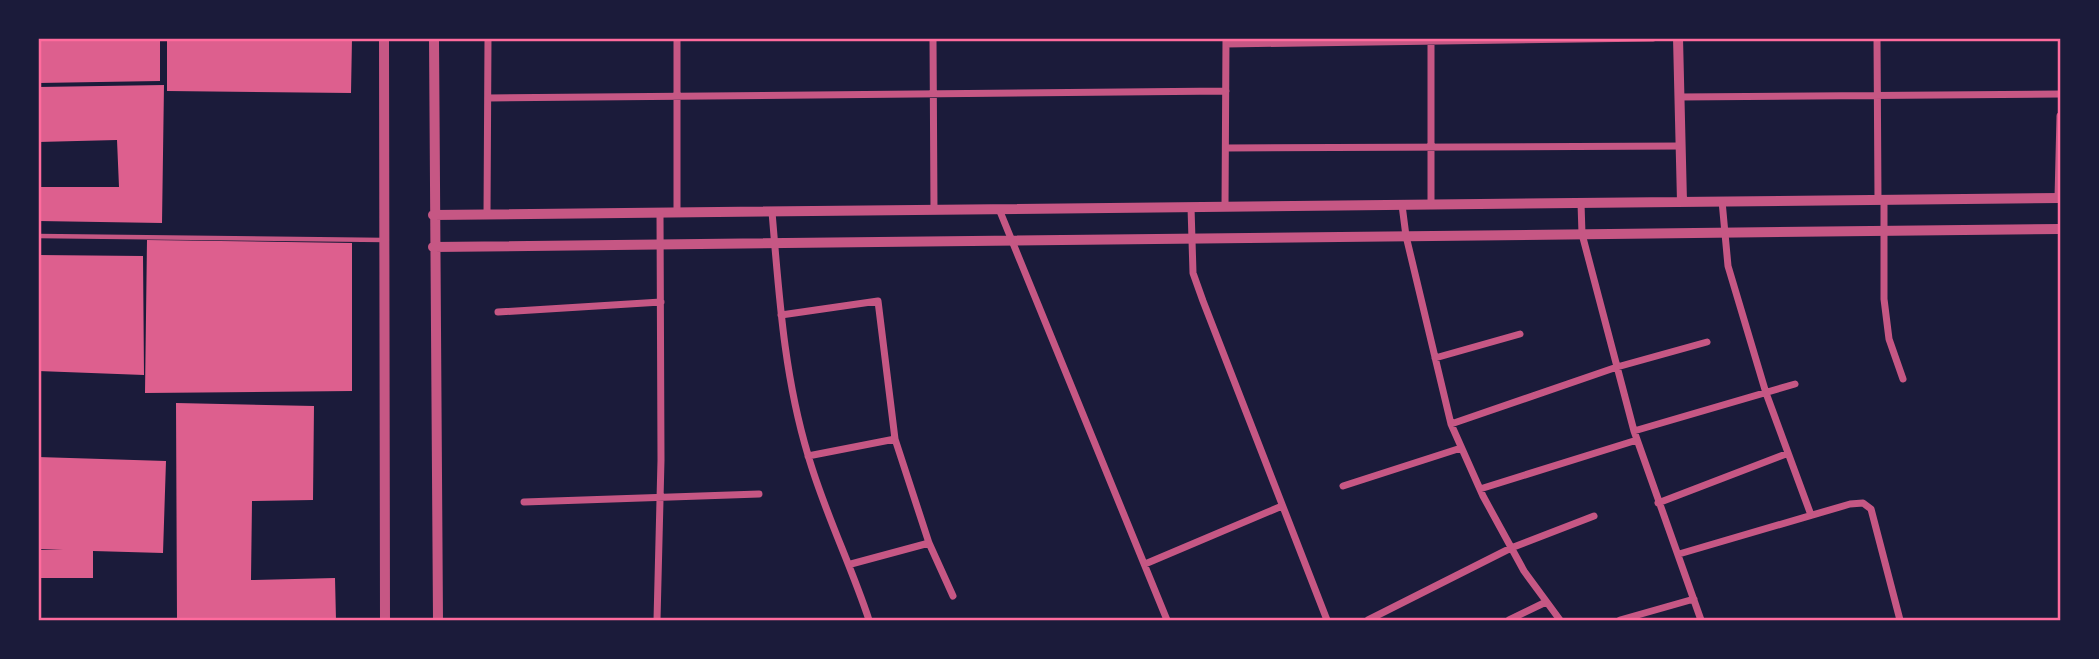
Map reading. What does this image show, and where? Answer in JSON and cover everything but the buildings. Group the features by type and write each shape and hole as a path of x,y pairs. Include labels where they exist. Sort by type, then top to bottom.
{"street":[{"path":"384,38 385,621"},
{"path":"434,38 433,247 438,621"},
{"path":"487,215 488,38"},
{"path":"677,38 677,212"},
{"path":"933,38 934,210"},
{"path":"1225,207 1226,41 1653,38"},
{"path":"1678,38 1682,202"},
{"path":"1877,38 1884,299 1889,339 1903,379"},
{"path":"1431,40 1431,205"},
{"path":"488,98 1226,92"},
{"path":"1679,97 2060,94"},
{"path":"433,215 2059,198 2060,116"},
{"path":"1226,148 1681,146"},
{"path":"1722,201 1728,266 1786,454 1811,515"},
{"path":"1581,203 1582,234 1634,430 1700,621"},
{"path":"1402,205 1406,236 1451,424 1480,489 1511,548 1560,621"},
{"path":"1191,207 1194,273 1203,301 1327,621"},
{"path":"999,209 1167,621"},
{"path":"772,212 786,364 808,456 851,564 869,621"},
{"path":"657,621 660,499 660,213"},
{"path":"433,247 2060,229"},
{"path":"781,315 878,301 895,439 929,543 953,596"},
{"path":"498,312 661,302"},
{"path":"1435,358 1520,334"},
{"path":"1451,424 1618,367 1707,342"},
{"path":"1634,430 1795,384"},
{"path":"808,456 895,439"},
{"path":"1480,489 1637,440"},
{"path":"1343,486 1461,448"},
{"path":"1658,503 1786,454"},
{"path":"524,502 759,494"},
{"path":"1679,554 1850,504 1863,503 1871,509 1900,621"},
{"path":"1146,564 1282,506"},
{"path":"1368,621 1511,548 1594,516"},
{"path":"851,564 929,543"},
{"path":"1619,621 1694,599"},
{"path":"1509,621 1546,602"}],"lane":[{"path":"38,236 385,240"}]}
